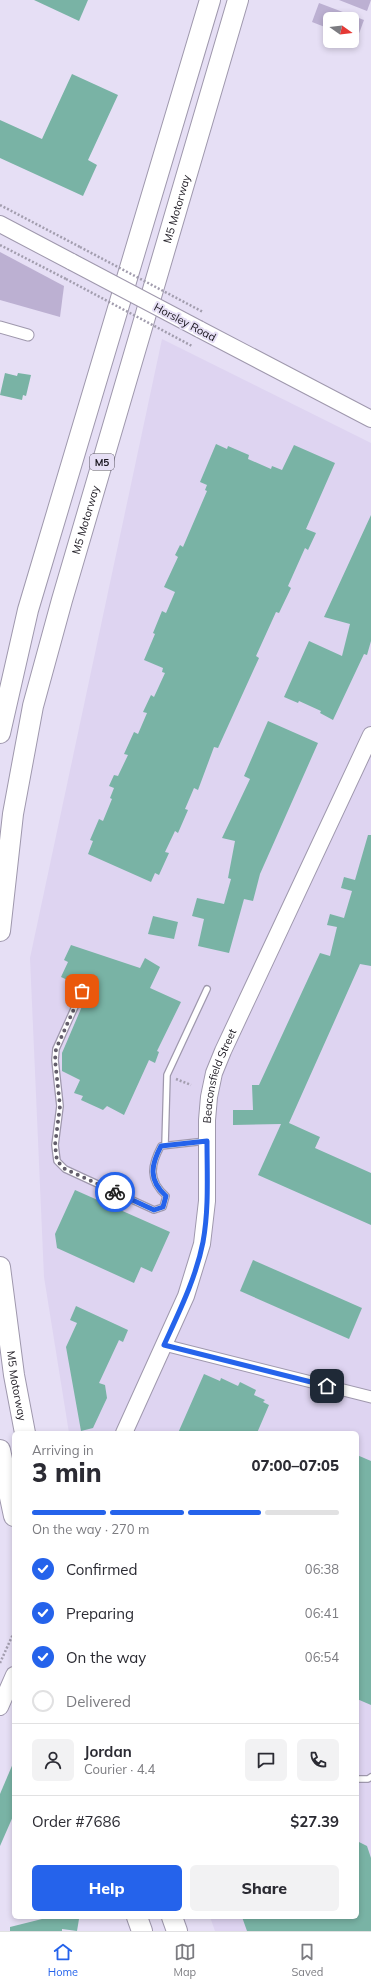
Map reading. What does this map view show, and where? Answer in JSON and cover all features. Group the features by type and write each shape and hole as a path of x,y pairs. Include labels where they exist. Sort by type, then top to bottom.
{"highway":[{"name":"M5","path":"0,733 28,610 210,0"},
{"name":"M5 Motorway","path":"0,931 13,814 33,706 62,600 238,0"},
{"name":"M5 Motorway","path":"0,1267 14,1376 25,1431"},
{"path":"0,1450 12,1507"},
{"path":"138,1919 142,1931"},
{"path":"173,1919 176,1931"}],"main road":[{"name":"Horsley Road","path":"0,224 371,419"},
{"name":"Beaconsfield Street","path":"125,1431 186,1296 202,1244 207,1201 209,1097 214,1073 223,1050 371,735"},
{"path":"0,1707 12,1678"}],"street":[{"path":"0,327 28,335"},
{"path":"164,1345 371,1397"}],"lane":[{"path":"165,1145 167,1075 207,989"},
{"path":"82,991 56,1049 55,1060 60,1106 55,1145 57,1161 65,1169 154,1210 163,1207 166,1196 158,1190 153,1178 154,1160 161,1146 207,1141"},
{"path":"359,1779 368,1779 371,1777"}],"path":[{"path":"0,205 203,312"},
{"path":"0,245 192,346"},
{"path":"175,1079 191,1086"},
{"path":"0,1663 12,1636"}],"shaded area":[{"path":"339,0 371,0 367,11"},
{"path":"319,3 343,12 323,12 323,26 312,22"},
{"path":"359,18 364,20 359,34"},
{"path":"0,252 64,286 60,317 0,300"},
{"path":"162,339 371,443 371,1931 215,1931 211,1919 359,1919 359,1431 69,1431 44,1277 30,958"}],"building":[{"path":"34,0 88,0 79,21"},
{"path":"72,74 118,95 88,160 97,165 83,196 0,158 0,120 42,139"},
{"path":"5,373 17,376 18,373 31,375 26,396 23,395 22,400 0,395"},
{"path":"216,444 227,449 228,446 249,455 248,459 271,469 272,466 282,470 294,445 335,463 306,529 316,533 308,550 305,548 288,586 291,588 279,613 276,612 256,656 259,658 218,748 214,747 198,790 194,788 185,809 188,810 178,833 175,831 165,852 169,853 159,875 155,873 151,882 88,854 93,841 90,840 99,819 103,821 112,799 110,798 114,788 109,786 114,775 118,776 128,755 124,754 134,732 138,734 147,713 143,712 151,695 154,697 165,673 162,672 163,668 144,660 155,634 153,633 162,611 166,613 175,592 164,587 178,557 175,555 180,545 183,547 207,491 205,490 207,485 200,482"},
{"path":"371,515 371,641 367,655 364,654 333,720 320,713 321,711 299,701 298,703 284,697 309,641 342,656 350,624 324,617"},
{"path":"268,721 318,743 260,874 253,901 244,899 229,953 198,946 204,919 192,916 197,898 224,904 231,879 228,878 235,841 222,838 250,779 244,776"},
{"path":"368,835 371,835 371,966 360,964 289,1123 320,1137 315,1148 371,1173 371,1225 258,1175 281,1124 233,1125 233,1110 253,1110 252,1085 259,1085 320,953 330,956 337,927 327,925 330,914 344,918 352,891 341,888 344,877 355,880"},
{"path":"153,916 178,922 174,939 148,934"},
{"path":"71,945 140,968 145,958 160,967 150,988 181,1002 157,1051 159,1052 155,1063 149,1060 124,1115 107,1106 103,1110 81,1100 83,1096 74,1093 80,1080 62,1071 62,1053 89,990 61,977 68,962 64,960"},
{"path":"75,1190 170,1232 152,1272 141,1267 134,1283 57,1248 55,1234"},
{"path":"253,1260 362,1308 349,1339 240,1291"},
{"path":"76,1306 128,1330 123,1342 119,1340 99,1383 105,1385 107,1398 93,1428 81,1431 66,1347 77,1323 70,1320"},
{"path":"204,1374 220,1381 221,1378 238,1386 240,1382 256,1390 254,1395 265,1400 263,1402 269,1405 258,1431 179,1431"},
{"path":"359,1456 371,1461 371,1705 359,1700"},
{"path":"12,1766 12,1819 0,1846 0,1794"},
{"path":"359,1842 367,1846 371,1858 371,1931 247,1931 243,1919 359,1919"},
{"path":"42,1919 79,1919 77,1931 62,1929 62,1931 10,1931 10,1927"}],"way so far":[{"path":"82,991 56,1049 55,1060 60,1106 55,1145 57,1161 65,1169 115,1192"}],"route":[{"path":"115,1192 154,1210 163,1207 166,1196 158,1190 153,1178 154,1160 161,1146 207,1141 206,1223 202,1244 196,1268 186,1296 164,1345 327,1386"}]}
